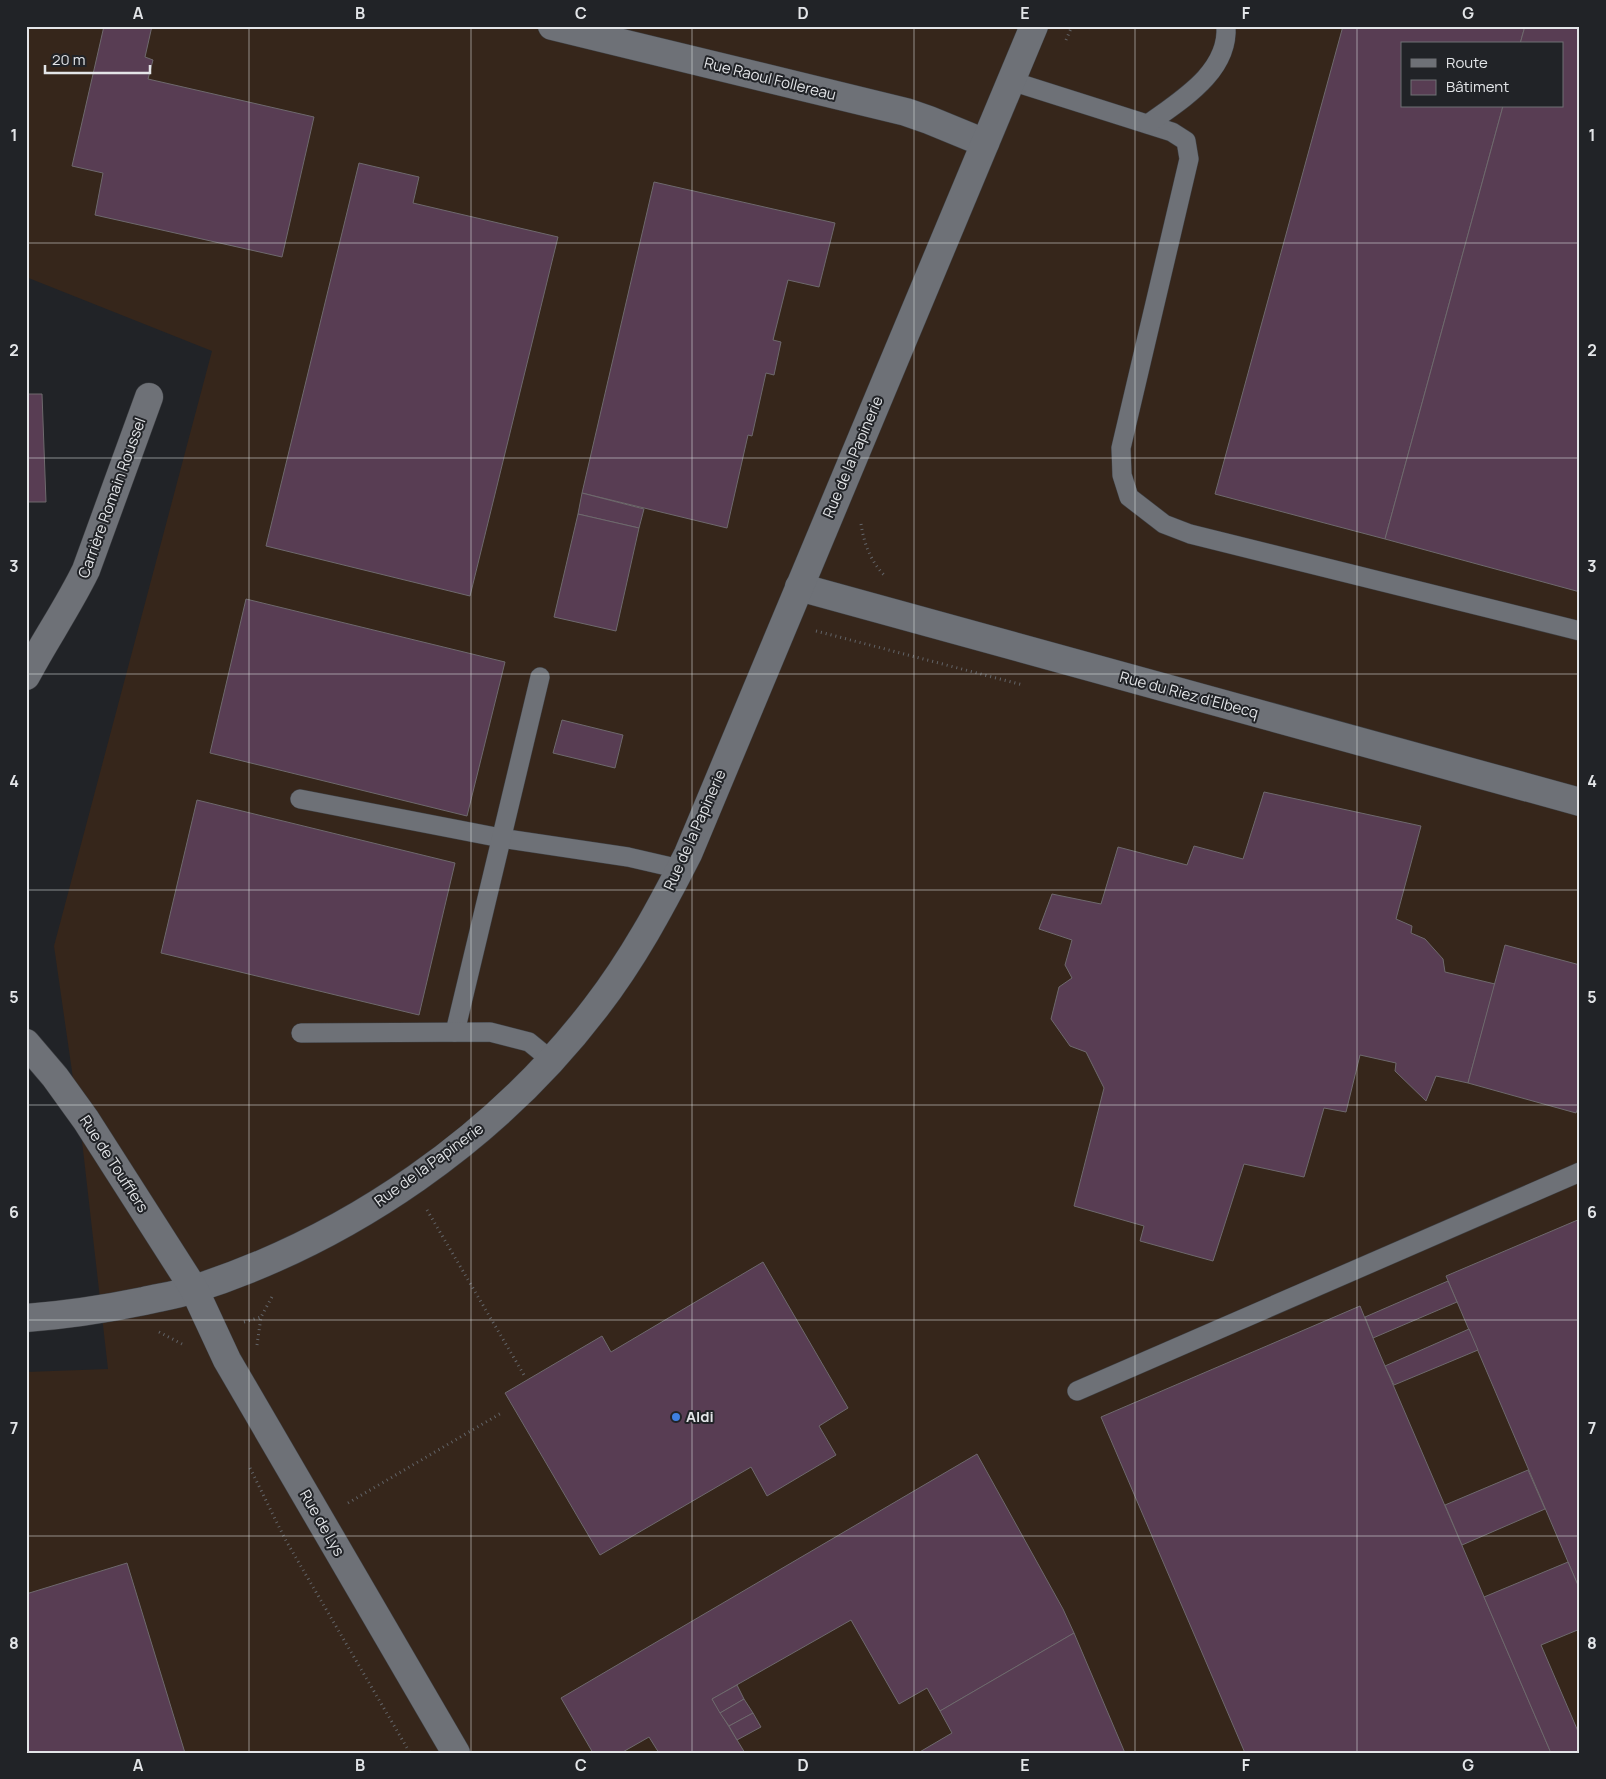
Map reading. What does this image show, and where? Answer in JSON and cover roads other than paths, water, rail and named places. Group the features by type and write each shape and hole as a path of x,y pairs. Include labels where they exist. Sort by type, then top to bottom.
{"street":[{"name":"Rue Raoul Follereau","path":"552,26 906,112 985,143"},
{"name":"Rue de la Papinerie","path":"26,1318 97,1310 170,1296 194,1289 274,1258 365,1211 453,1151 504,1108 552,1060 596,1007 647,932 680,868 1034,26"},
{"name":"Carrière Romain Roussel","path":"26,676 86,570 149,397"},
{"name":"Rue du Riez d'Elbecq","path":"799,587 1580,802"},
{"name":"Rue de Toufflers","path":"26,1043 55,1077 86,1120 194,1289"},
{"name":"Rue de Lys","path":"194,1289 231,1367 456,1753"}],"lane":[{"path":"1148,124 1183,99 1210,74 1222,55 1227,38 1226,26"},
{"path":"1011,81 1172,132 1186,141 1189,159 1121,448 1122,475 1129,497 1164,524 1190,534 1580,631"},
{"path":"455,1032 540,677"},
{"path":"300,799 501,838 628,857 680,868"},
{"path":"301,1033 490,1032 529,1042 552,1060"},
{"path":"1077,1391 1580,1172"}],"place":[{"name":"Aldi","path":"676,1417"}]}
